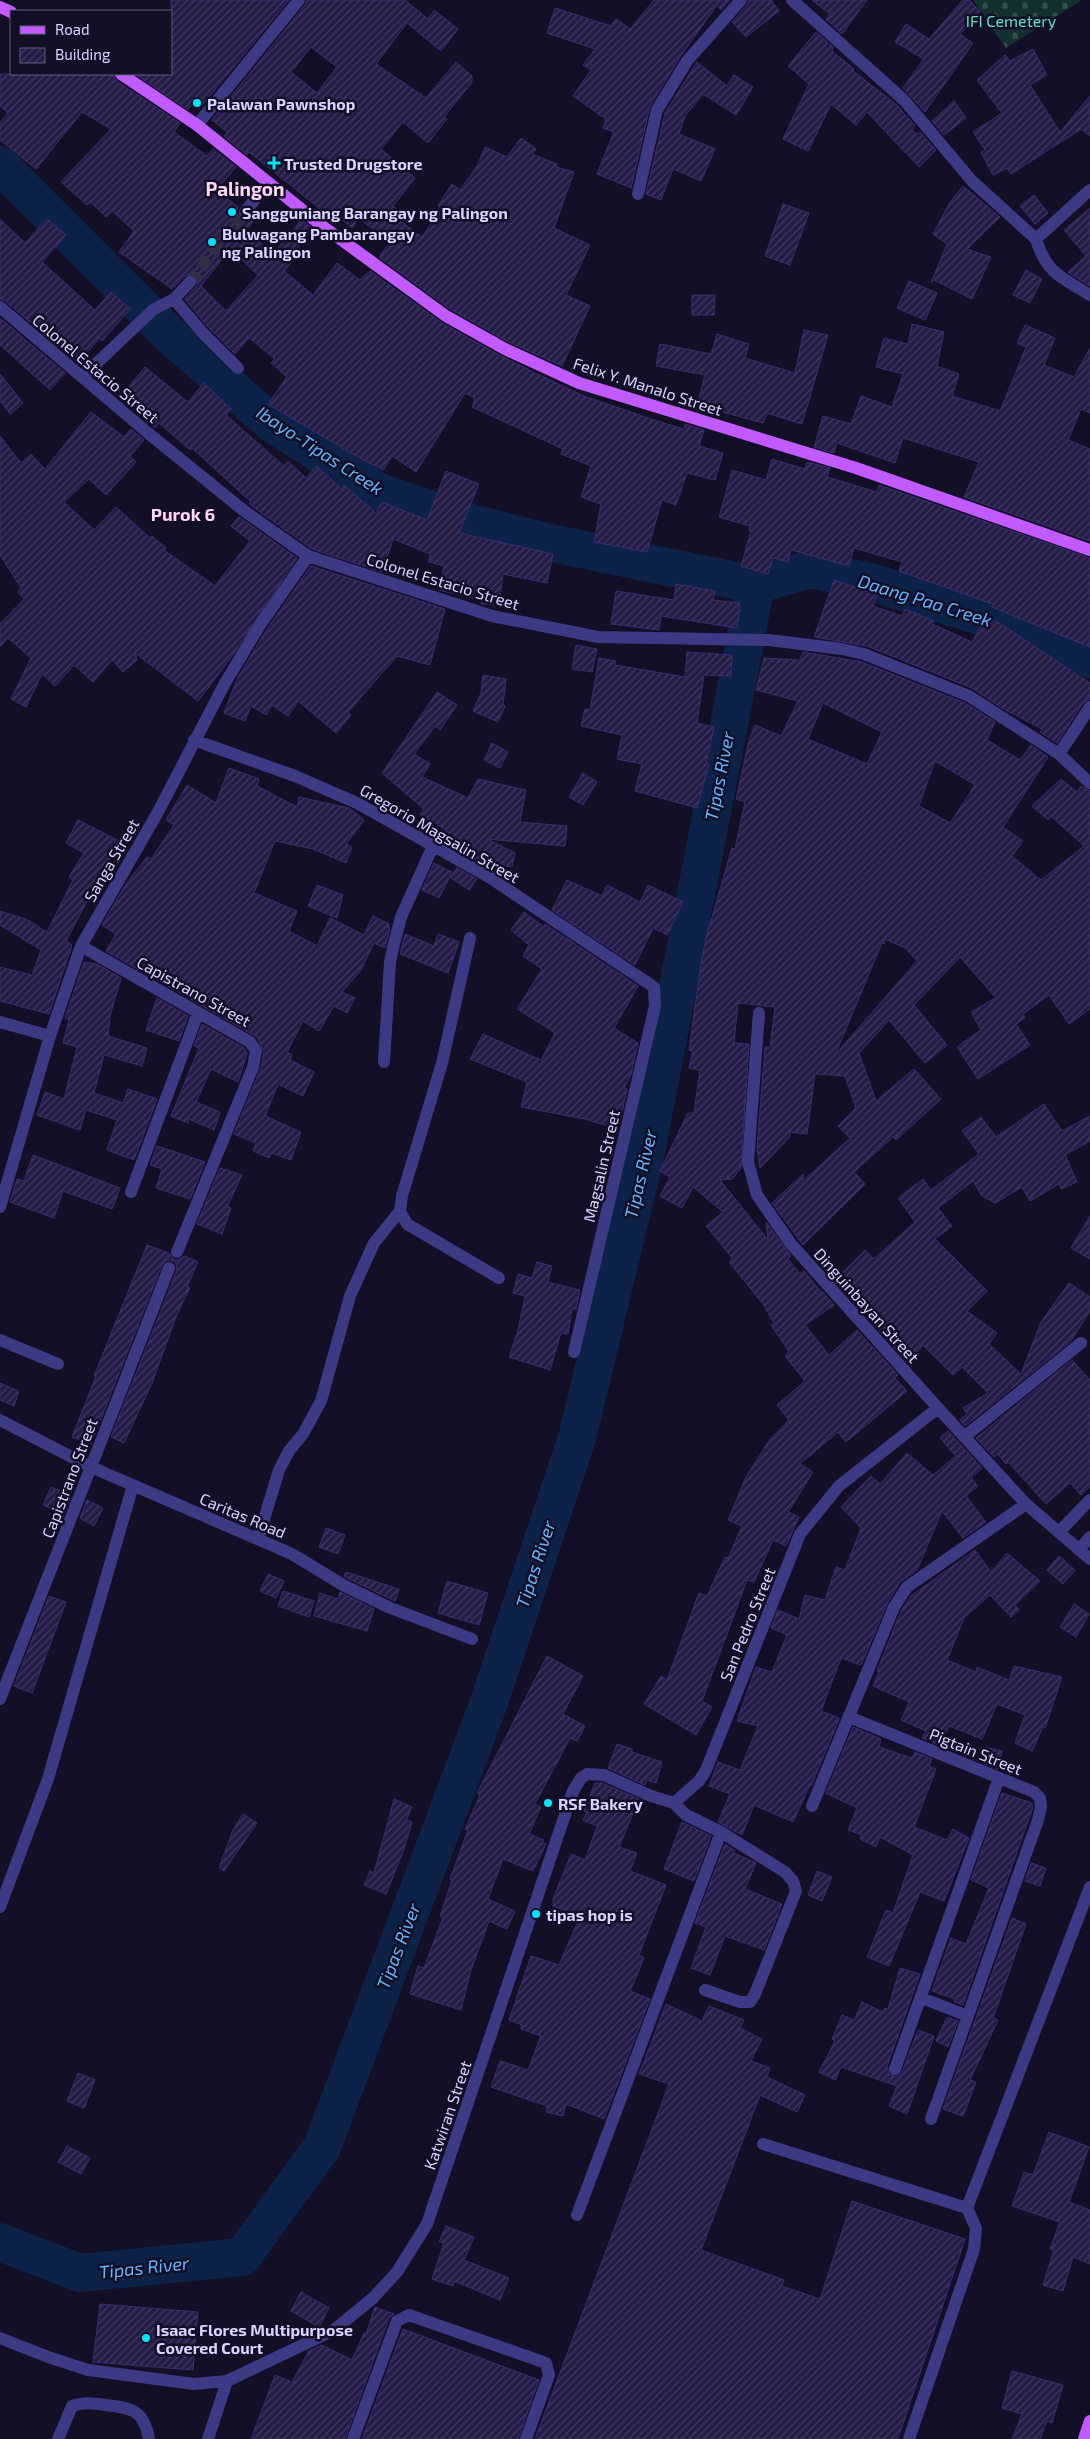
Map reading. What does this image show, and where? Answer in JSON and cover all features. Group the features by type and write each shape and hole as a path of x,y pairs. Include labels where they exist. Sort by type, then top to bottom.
{"main road":[{"name":"Felix Y. Manalo Street","path":"122,75 196,125 321,225 446,316 505,349 578,383 856,468 1090,550"},
{"path":"1084,2439 1090,2421"}],"street":[{"path":"196,125 299,0"},
{"path":"638,194 657,110 687,61 741,0"},
{"path":"792,0 904,100 972,181 1036,239 1042,258 1056,274 1090,295"},
{"path":"245,212 268,183"},
{"path":"1036,239 1090,190"},
{"path":"82,377 154,309 174,299 190,282"},
{"path":"174,299 201,331 238,368"},
{"name":"Colonel Estacio Street","path":"0,307 243,510 308,556 492,616 598,637 769,640 842,649 872,658 969,696 1059,754 1090,783"},
{"name":"Sanga Street","path":"0,1207 50,1036 81,946 158,812 194,740 260,625 308,556"},
{"path":"1059,754 1090,707"},
{"name":"Gregorio Magsalin Street","path":"194,740 304,780 357,803 490,877 654,987"},
{"path":"384,1062 390,962 394,944 401,917 433,846"},
{"path":"258,1539 278,1470 289,1451 304,1434 321,1401 350,1296 374,1243 400,1212 402,1196 442,1063 470,938"},
{"name":"Capistrano Street","path":"81,946 250,1042 256,1051 252,1067 178,1252"},
{"name":"Magsalin Street","path":"574,1352 655,1006 654,987"},
{"path":"131,1192 198,1013"},
{"name":"Dinguinbayan Street","path":"758,1013 748,1162 757,1195 791,1244 964,1437 1026,1504 1090,1559"},
{"path":"0,1022 50,1036"},
{"path":"400,1212 406,1224 499,1278"},
{"name":"Capistrano Street","path":"0,1699 169,1268"},
{"path":"0,1340 58,1364"},
{"path":"964,1437 1081,1344"},
{"name":"San Pedro Street","path":"674,1803 692,1789 706,1770 800,1534 839,1486 938,1408"},
{"name":"Caritas Road","path":"0,1420 91,1467 292,1554 343,1585 388,1607 472,1639"},
{"path":"0,1907 48,1779 133,1485"},
{"path":"1059,1532 1090,1500"},
{"path":"812,1806 894,1607 908,1588 1026,1504"},
{"path":"1079,1550 1090,1537"},
{"name":"Pigtain Street","path":"849,1717 1034,1792 1040,1798 1041,1807 931,2119"},
{"name":"Katwiran Street","path":"0,2338 88,2370 194,2384 227,2381 334,2330 373,2298 397,2272 427,2224 573,1791 581,1778 587,1774 604,1775 650,1796 674,1803"},
{"path":"895,2069 922,1998 999,1778"},
{"path":"674,1803 686,1816 721,1832 785,1872 793,1881 796,1891 755,1994 750,2002 740,2002 705,1990"},
{"path":"577,2215 721,1832"},
{"path":"966,2208 1090,1887"},
{"path":"922,1998 968,2016"},
{"path":"763,2144 966,2208 976,2228 974,2249 909,2439"},
{"path":"353,2439 397,2321 409,2315 546,2363 549,2375 526,2439"},
{"path":"208,2439 227,2381"},
{"path":"58,2439 72,2406 87,2402 131,2408 140,2415 147,2427 148,2439"}],"green space":[{"name":"IFI Cemetery","path":"973,0 1082,0 1006,48"}],"building":[{"path":"171,0 289,0 199,109 192,103 188,110 136,75 172,75"},
{"path":"307,0 405,0 428,19 434,10 458,29 441,51 407,23 376,64 426,98 456,62 472,76 472,82 444,117 447,119 428,143 403,122 381,149 415,178 393,206 397,209 392,215 422,237 441,208 438,206 452,184 460,190 477,166 485,147 507,157 521,138 536,149 532,154 557,164 556,167 574,172 554,228 590,245 566,295 590,306 562,366 509,342 450,309 379,257 389,243 359,218 352,228 328,209 325,213 249,152 247,155 224,136 227,132 212,120 305,5","holes":["311,47 337,67 317,93 291,72"]},
{"path":"654,0 730,0 721,10 717,5 680,57 650,106 631,188 597,174 614,132 603,128 606,119 573,96 591,70 583,65 595,49 547,33 555,8 611,26 616,19 630,29"},
{"path":"749,0 771,0 779,11 746,37 732,22"},
{"path":"812,0 867,0 842,34 826,19 830,14"},
{"path":"963,0 969,0 980,11 960,34 973,43 925,112 903,88 924,59 895,42 906,24 929,39"},
{"path":"816,32 833,47 832,51 854,69 853,71 898,106 915,126 912,130 917,134 920,132 936,150 919,167 867,112 856,125 831,104 808,151 783,139 809,84 788,66"},
{"path":"1033,49 1047,75 1030,85 1060,132 1090,96 1090,136 1081,129 1011,174 1007,168 993,175 981,152 985,150 973,132 1002,113 977,80 1005,55 1010,61"},
{"path":"697,62 727,86 734,75 753,87 736,115 703,94 685,116 679,134 715,149 701,181 673,169 661,200 646,194 665,113"},
{"path":"0,74 113,75 116,81 180,123 174,132 207,156 213,149 236,167 216,190 238,207 237,211 240,218 244,220 251,217 254,220 246,230 273,254 301,220 313,229 288,260 291,263 284,271 313,295 337,263 360,280 370,271 442,323 501,356 554,382 584,396 657,421 684,429 685,424 704,430 699,446 723,453 715,480 687,473 676,505 662,500 647,552 594,542 601,504 581,497 591,466 561,454 563,449 472,407 475,398 465,393 416,472 392,456 383,470 356,456 268,404 287,377 271,363 275,359 249,338 235,354 207,326 185,299 198,284 195,276 187,274 172,289 119,252 134,231 112,211 106,217 90,202 87,205 61,182 111,129 82,112 36,169 0,140 0,123 8,113 0,106","holes":["230,249 258,275 226,311 201,286"]},
{"path":"954,101 966,118 944,135 932,121"},
{"path":"963,186 1000,217 967,249 991,257 972,299 934,280 931,283 947,244 933,234 950,202"},
{"path":"1034,195 1048,213 1035,224 1020,206"},
{"path":"783,204 809,213 790,265 765,256"},
{"path":"1090,208 1090,286 1068,272 1086,256 1064,230"},
{"path":"0,219 25,243 47,219 66,235 42,262 95,310 111,292 130,309 102,341 100,338 81,359 79,357 76,361 5,301 0,299"},
{"path":"1026,270 1042,279 1030,303 1013,295"},
{"path":"909,281 937,293 925,320 897,308"},
{"path":"692,295 715,295 714,315 692,315"},
{"path":"0,318 65,373 50,390 0,345"},
{"path":"912,324 944,332 937,366 959,374 952,396 1000,411 1026,347 1017,343 1025,325 1055,338 1044,365 1074,377 1090,348 1090,413 1081,409 1068,440 1090,449 1090,541 964,497 979,462 903,438 895,463 837,443 834,453 814,447 823,416 851,424 861,396 892,407 903,374 876,367 884,338 908,344"},
{"path":"804,330 828,335 802,424 767,413 763,423 697,405 705,375 656,366 660,344 711,354 717,334 749,344 745,358 795,373"},
{"path":"145,367 188,402 204,383 231,409 226,415 284,466 288,461 306,478 317,466 341,489 344,485 376,513 382,502 427,520 446,471 479,484 459,533 553,554 547,583 503,574 499,605 481,604 482,600 439,590 444,566 429,562 430,554 393,539 382,572 312,549 249,504 251,502 192,448 190,450 159,423 155,428 142,417 150,409 127,389"},
{"path":"0,374 23,403 10,414 0,401"},
{"path":"91,412 124,437 131,429 144,440 130,456 136,462 106,495 89,479 64,502 94,530 116,507 150,538 152,536 166,548 164,550 215,586 250,541 231,526 239,517 297,558 233,655 198,701 135,653 137,660 123,672 112,660 93,682 74,665 55,686 42,674 26,707 11,699 31,658 8,638 0,647 0,624 24,599 18,592 21,588 0,555 0,436 21,463 31,454 45,469"},
{"path":"772,459 805,469 807,462 830,468 827,477 877,492 879,485 1090,558 1090,647 992,607 993,604 899,571 902,562 854,548 849,566 791,550 788,562 773,558 768,574 741,566 751,531 749,530 750,526 719,517 732,470 766,480"},
{"path":"311,566 445,609 430,665 397,656 348,712 351,715 336,733 298,701 288,716 272,705 266,715 251,706 245,721 224,713 237,679 267,629"},
{"path":"834,580 877,595 873,606 902,616 905,609 934,621 932,624 972,642 987,615 1090,683 1090,699 1083,703 1057,743 1040,732 1042,729 1002,708 972,688 867,646 814,637"},
{"path":"676,584 715,591 713,600 740,603 737,628 661,616 659,630 611,624 616,591 674,600"},
{"path":"576,645 597,649 592,672 572,669"},
{"path":"687,652 732,655 731,676 704,675 697,723 714,727 706,763 709,764 697,808 635,791 642,764 617,759 622,735 581,726 585,709 590,710 599,658 616,661 615,665 685,677"},
{"path":"803,652 862,662 965,703 995,722 987,740 1020,760 1031,745 1048,757 1003,827 1023,841 1012,856 1041,880 1084,846 1051,816 1048,820 1032,806 1061,779 1077,792 1081,786 1090,791 1090,1009 1069,1024 1049,995 1023,1014 1025,1018 1016,1024 1030,1045 978,1079 957,1047 981,1030 971,1012 996,998 960,957 914,1005 947,1045 925,1063 889,1020 859,1053 876,1101 914,1069 941,1099 896,1140 893,1137 854,1172 865,1184 803,1245 772,1203 803,1174 803,1181 850,1138 838,1126 856,1108 845,1076 815,1074 807,1134 790,1132 790,1137 760,1168 757,1148 765,1047 770,1047 775,1007 738,1003 734,1043 749,1044 741,1168 732,1179 720,1180 768,1240 766,1222 791,1256 788,1259 800,1274 804,1271 834,1305 805,1325 829,1355 857,1330 898,1375 895,1378 907,1391 846,1442 838,1432 800,1464 813,1472 788,1512 799,1517 786,1546 773,1540 754,1582 747,1580 702,1701 712,1707 696,1735 644,1704 661,1676 667,1680 699,1593 707,1596 725,1557 728,1558 742,1526 728,1520 746,1477 770,1439 789,1420 777,1405 805,1381 785,1356 789,1352 771,1325 774,1323 763,1304 729,1262 733,1259 706,1226 723,1212 693,1187 682,1208 660,1196 670,1177 660,1171 688,1113 694,1113 700,1070 689,1068 693,1051 689,1050 701,964 706,938 732,848 735,849 745,802 736,799 749,740 755,725 781,736 798,701 756,690 764,658 800,660","holes":["823,703 882,732 867,764 808,739","935,761 975,785 950,823 919,806","885,939 905,948 917,961 835,1055 882,943 884,944"]},
{"path":"483,675 506,679 503,705 505,706 498,722 473,711 481,693"},
{"path":"437,692 457,705 440,730 435,726 414,754 430,764 422,777 468,798 478,779 526,790 520,822 567,826 565,846 487,839 515,853 512,867 486,862 485,865 466,855 470,849 453,836 448,836 449,833 436,823 420,815 424,809 382,773"},
{"path":"492,743 508,752 500,768 484,760"},
{"path":"229,768 259,779 257,786 297,807 299,797 349,808 364,820 346,844 352,847 346,863 313,849 275,841 254,893 297,911 289,931 317,946 330,918 364,935 373,916 389,924 388,927 390,928 385,948 374,943 361,970 342,992 355,998 347,1013 334,1006 319,1031 303,1021 287,1052 292,1055 290,1060 314,1072 303,1096 278,1084 265,1116 301,1132 291,1160 271,1153 269,1158 253,1151 256,1143 234,1134 261,1068 264,1052 257,1037 106,951 116,934 102,925 124,887 147,857 151,859 174,825 166,820 187,785 216,803"},
{"path":"583,773 597,782 583,805 569,797"},
{"path":"78,820 119,841 66,941 72,945 49,1014 0,1001 0,967 32,975 41,950 0,925 0,911 26,919 47,932 73,880 69,877 84,853 66,843"},
{"path":"434,863 452,872 439,898 422,890"},
{"path":"457,868 477,879 469,890 450,877"},
{"path":"567,880 602,896 607,885 640,902 648,885 683,902 667,935 653,928 635,965 552,910"},
{"path":"317,885 343,895 337,918 308,906"},
{"path":"524,912 544,927 545,924 638,986 614,1028 638,1043 631,1075 624,1088 627,1089 618,1129 585,1119 521,1107 527,1082 470,1059 483,1034 541,1060 555,1033 517,1009 542,969 523,956 529,945 511,930"},
{"path":"405,934 434,946 438,934 459,942 448,973 400,954"},
{"path":"84,962 97,964 121,978 110,1016 108,1036 147,1048 142,1066 104,1055 94,1093 123,1103 128,1089 157,1099 134,1160 107,1150 117,1120 86,1110 80,1130 37,1115 45,1092 64,1099 77,1047 63,1043 69,1020 65,1018"},
{"path":"157,998 188,1016 179,1041 146,1030"},
{"path":"202,1024 244,1048 247,1053 238,1082 211,1069 196,1102 220,1112 214,1130 189,1119 188,1123 171,1116 199,1048 194,1046"},
{"path":"1044,1104 1062,1131 1090,1116 1090,1141 1065,1155 1077,1182 1061,1189 1059,1184 1030,1201 1022,1187 995,1203 982,1196 973,1181 938,1208 952,1226 935,1239 987,1291 967,1311 997,1333 989,1344 1021,1374 1041,1322 1069,1283 1090,1297 1090,1311 1071,1341 965,1426 960,1420 967,1414 963,1408 988,1393 962,1367 953,1375 923,1345 908,1363 869,1319 872,1317 851,1293 848,1295 835,1280 865,1250 874,1259 915,1222 898,1198 923,1179 931,1190 979,1154 962,1131 981,1117 996,1137"},
{"path":"157,1146 205,1162 190,1199 156,1188 162,1169 150,1165"},
{"path":"33,1155 120,1188 112,1209 63,1191 54,1218 10,1202 17,1179 24,1181"},
{"path":"220,1168 242,1175 227,1207 231,1208 222,1234 197,1224"},
{"path":"1090,1216 1090,1259 1071,1248"},
{"path":"147,1245 169,1253 174,1260 179,1260 184,1256 198,1262 187,1287 190,1288 178,1312 152,1383 124,1443 111,1437 177,1270 176,1263 171,1260 167,1260 162,1265 91,1444 72,1437 96,1376 94,1376"},
{"path":"537,1262 552,1266 548,1282 580,1290 576,1309 572,1309 568,1334 561,1333 550,1370 509,1357 518,1330 525,1296 513,1293 518,1274 532,1278"},
{"path":"1072,1360 1090,1380 1090,1487 1081,1495 1070,1483 1046,1504 1008,1462 1006,1464 998,1454 994,1457 976,1438"},
{"path":"0,1383 19,1391 14,1406 0,1400"},
{"path":"948,1431 982,1468 971,1478 978,1486 966,1496 986,1522 963,1538 942,1511 917,1570 900,1582 887,1604 861,1665 841,1658 821,1711 839,1718 838,1722 811,1786 793,1822 754,1805 742,1835 718,1822 730,1794 709,1786 718,1762 740,1770 758,1726 737,1721 756,1667 772,1672 787,1635 771,1628 778,1610 799,1619 805,1595 825,1600 836,1567 845,1570 861,1528 841,1507 871,1476 880,1484 907,1453 933,1475 956,1456 940,1438"},
{"path":"51,1487 71,1496 64,1514 43,1505"},
{"path":"87,1500 103,1508 94,1526 80,1518"},
{"path":"326,1528 345,1535 338,1554 319,1547"},
{"path":"975,1550 991,1572 1007,1553 1040,1581 1015,1605 1019,1610 1011,1617 990,1595 964,1618 947,1660 976,1672 977,1667 1009,1680 1014,1666 1062,1677 1045,1728 1043,1727 1032,1751 1015,1743 1025,1715 997,1704 982,1739 949,1726 939,1745 922,1738 926,1731 901,1720 909,1702 873,1686 901,1611 911,1596"},
{"path":"1059,1556 1075,1570 1063,1584 1047,1570"},
{"path":"346,1572 399,1589 395,1601 347,1578 344,1576"},
{"path":"268,1574 284,1581 276,1598 260,1591"},
{"path":"447,1581 488,1593 479,1625 438,1613"},
{"path":"283,1591 314,1601 309,1617 278,1606"},
{"path":"340,1592 374,1609 367,1631 314,1616 320,1593 338,1599"},
{"path":"49,1596 66,1602 32,1693 14,1686"},
{"path":"1074,1604 1089,1614 1076,1637 1060,1627"},
{"path":"547,1656 583,1676 563,1714 585,1726 577,1741 570,1738 535,1804 541,1807 529,1834 544,1840 542,1843 546,1844 533,1871 503,1859 488,1899 515,1911 507,1929 489,1921 471,1970 461,2010 410,1994 418,1966 424,1968 443,1917 440,1916 452,1880 450,1879 468,1830 465,1829 480,1795 477,1793"},
{"path":"853,1727 881,1739 879,1747 912,1758 915,1752 932,1759 929,1766 936,1769 914,1827 947,1840 953,1829 969,1838 944,1901 920,1892 889,1966 867,1957 886,1910 893,1913 913,1855 880,1837 876,1847 860,1839 862,1835 848,1830 857,1808 826,1793"},
{"path":"617,1744 632,1749 632,1752 662,1762 656,1783 647,1780 645,1785 608,1768"},
{"path":"985,1747 1002,1751 998,1769 981,1762"},
{"path":"595,1783 602,1783 639,1799 619,1847 637,1853 630,1871 666,1885 639,1955 644,1958 630,1991 650,1999 604,2119 566,2104 563,2116 546,2112 547,2106 491,2087 500,2061 528,2070 541,2036 521,2029 522,2025 509,2020 531,1956 559,1965 580,1916 553,1906 553,1899 571,1854 585,1860 597,1826 583,1820 587,1812 584,1811"},
{"path":"1002,1793 1032,1803 1033,1807 963,2005 954,2002 955,1999 932,1991 951,1938 966,1944 989,1888 971,1880"},
{"path":"394,1799 412,1807 406,1820 412,1822 404,1849 386,1894 364,1885 370,1871 374,1873"},
{"path":"243,1814 257,1823 224,1871 219,1868 233,1830"},
{"path":"682,1822 711,1836 694,1881 664,1869"},
{"path":"725,1844 735,1851 734,1853 756,1863 745,1889 782,1904 764,1950 725,1936 710,1975 691,1968 706,1927 695,1923"},
{"path":"1031,1863 1046,1868 1040,1886 1025,1881"},
{"path":"817,1871 832,1877 822,1901 808,1895"},
{"path":"1012,1918 1026,1924 993,2018 998,2020 970,2080 976,2082 963,2116 943,2109"},
{"path":"900,1968 920,1974 887,2066 889,2074 896,2077 902,2072 918,2030 934,2036 907,2114 889,2106 897,2086 841,2067 835,2080 819,2072 835,2041 832,2039 842,2015 854,2020 862,2002 883,2012 885,2008 888,2009"},
{"path":"666,2004 702,2021 709,2006 744,2020 740,2028 762,2039 751,2061 770,2068 767,2077 805,2095 797,2112 760,2095 701,2250 784,2280 782,2286 820,2299 852,2201 965,2239 898,2439 535,2439 669,2084 639,2074"},
{"path":"947,2017 958,2021 948,2047 936,2041"},
{"path":"78,2073 95,2080 84,2108 67,2101"},
{"path":"1049,2132 1089,2147 1069,2202 1090,2210 1090,2264 1073,2257 1063,2291 1043,2285 1054,2250 1050,2249 1060,2222 1012,2206 1024,2172 1033,2175"},
{"path":"67,2146 90,2158 81,2174 58,2162"},
{"path":"446,2226 474,2237 464,2260 509,2278 500,2300 454,2281 453,2286 432,2279 444,2243 439,2242"},
{"path":"301,2292 329,2308 319,2327 291,2311"},
{"name":"Isaac Flores Multipurpose Covered Court","path":"100,2304 198,2312 193,2370 93,2362"},
{"path":"375,2307 394,2314 389,2318 345,2439 251,2439 275,2375 292,2382 309,2351 322,2345 352,2360 364,2333 366,2334"},
{"path":"403,2329 539,2380 518,2439 362,2439"},
{"path":"1012,2371 1063,2385 1052,2423 1047,2421 1040,2439 1012,2439 1022,2414 1002,2408"}],"waterway":[{"name":"Ibayo-Tipas Creek","path":"0,165 174,339 273,424 379,492 468,522 546,542 756,585 810,569 871,582 1054,639 1090,659"},
{"name":"Tipas River","path":"0,2242 80,2273 242,2257 322,2147 488,1705 577,1438 645,1157 756,585"}],"tunnel":[{"path":"190,282 245,212"}],"place":[{"name":"Palawan Pawnshop","path":"197,103"},
{"name":"Trusted Drugstore","path":"274,163"},
{"name":"Sangguniang Barangay ng Palingon","path":"232,212"},
{"name":"Bulwagang Pambarangay ng Palingon","path":"212,242"},
{"name":"RSF Bakery","path":"548,1803"},
{"name":"tipas hop is","path":"536,1914"},
{"name":"Isaac Flores Multipurpose Covered Court","path":"146,2338"}],"district":[{"name":"Palingon","path":"245,188"},
{"name":"Purok 6","path":"183,514"}],"water label":[{"name":"Daang Paa Creek","path":"925,600"}]}
